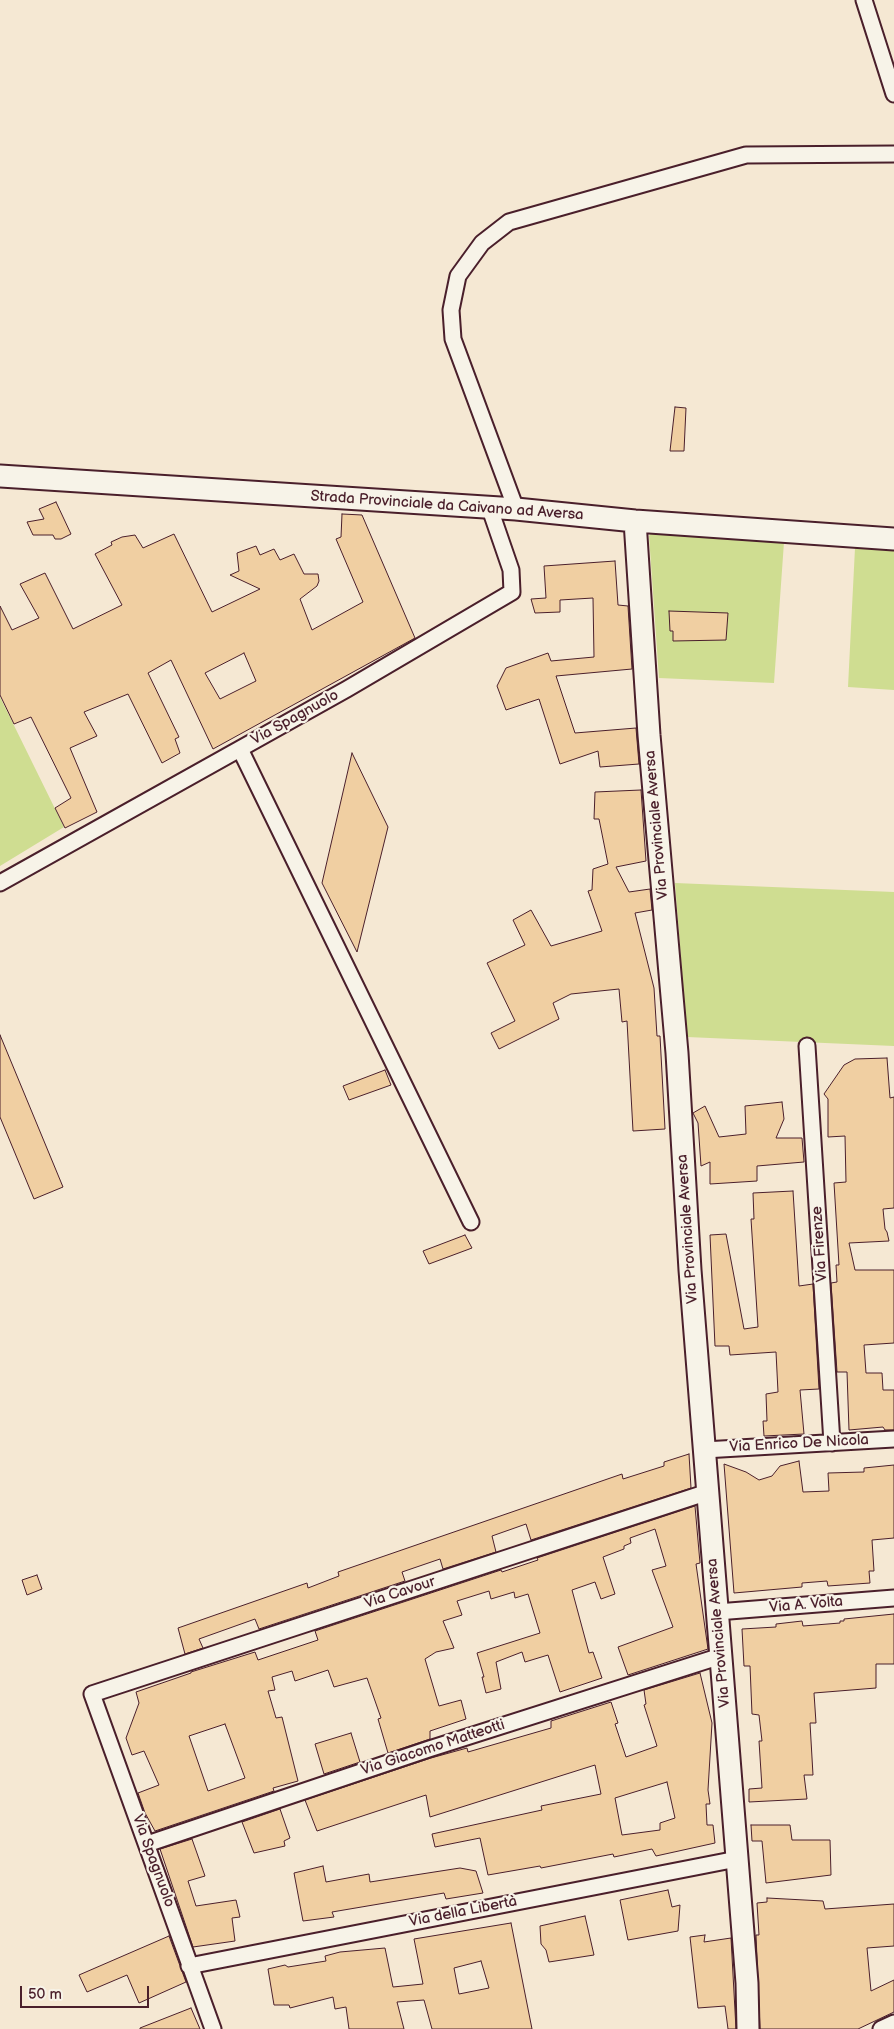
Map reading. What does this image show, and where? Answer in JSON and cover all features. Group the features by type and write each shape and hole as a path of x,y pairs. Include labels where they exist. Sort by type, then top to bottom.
{"street":[{"path":"864,0 894,94"},
{"path":"516,509 453,338 451,310 458,276 482,243 509,222 746,155 894,154"},
{"name":"Strada Provinciale da Caivano ad Aversa","path":"0,476 516,509 635,521 894,540"},
{"name":"Via Spagnuolo","path":"0,882 347,689 512,592 511,570 490,508"},
{"name":"Via Provinciale Aversa","path":"635,521 649,736 676,1043 690,1270 743,1937 748,2029"},
{"path":"240,749 471,1222"},
{"name":"Via Firenze","path":"807,1046 832,1443"},
{"name":"Via Enrico De Nicola","path":"704,1450 894,1439"},
{"name":"Via Cavour","path":"92,1694 708,1492"},
{"name":"Via A. Volta","path":"717,1612 894,1598"},
{"name":"Via Giacomo Matteotti","path":"147,1844 420,1752 721,1656"},
{"name":"Via Spagnuolo","path":"92,1694 213,2029"},
{"name":"Via della Libertà","path":"190,1966 737,1859"},
{"path":"881,2029 894,2023"}],"green space":[{"path":"652,532 784,542 774,683 659,678 649,536"},
{"path":"855,548 894,551 894,690 848,687"},
{"path":"0,697 64,827 0,866"},
{"path":"675,883 894,892 894,1046 687,1037"}],"building":[{"path":"675,407 686,408 684,451 670,451"},
{"path":"56,502 71,534 61,539 55,539 53,535 33,535 27,522 44,519 39,509"},
{"path":"342,514 362,515 415,638 213,749 171,660 148,673 179,737 175,739 180,753 162,763 128,694 84,712 97,736 70,748 97,812 65,828 55,808 71,798 31,717 14,724 0,695 0,606 12,630 39,618 20,584 45,573 73,629 122,605 95,554 112,545 111,542 122,537 135,535 143,548 174,534 212,612 260,589 230,575 239,571 237,553 256,546 260,555 274,549 280,560 294,554 304,574 318,574 319,581 317,586 300,599 312,630 363,602 336,539 341,537","holes":["244,653 256,681 220,699 205,673"]},
{"path":"615,561 618,605 628,606 632,669 556,676 575,733 636,728 639,764 600,767 598,751 560,764 539,699 506,710 497,686 506,668 548,653 551,661 594,657 593,598 560,600 560,612 535,613 531,599 546,598 544,566"},
{"path":"669,611 728,613 726,640 673,641 673,631 670,631"},
{"path":"352,753 388,827 357,952 322,883"},
{"path":"641,790 646,861 616,867 629,892 650,889 652,910 635,913 654,988 657,1036 660,1036 665,1129 633,1131 627,1021 622,1022 619,989 571,994 553,1003 559,1019 499,1049 491,1033 515,1021 487,963 525,945 513,920 531,910 551,946 602,931 588,891 592,890 593,869 608,864 599,819 594,819 595,792"},
{"path":"0,1035 63,1187 34,1199 0,1117"},
{"path":"887,1058 890,1098 894,1097 894,1208 883,1209 885,1229 889,1241 849,1243 855,1270 894,1270 894,1343 864,1345 866,1373 882,1373 883,1390 894,1390 894,1430 885,1430 883,1427 849,1430 847,1372 837,1372 831,1283 837,1282 836,1265 839,1265 834,1183 846,1182 845,1136 828,1137 828,1099 824,1094 844,1065 855,1059"},
{"path":"385,1070 391,1085 349,1100 343,1086"},
{"path":"782,1102 784,1119 776,1138 802,1138 804,1162 757,1166 757,1181 710,1184 710,1162 701,1166 698,1123 693,1113 705,1106 719,1137 746,1134 745,1106"},
{"path":"793,1191 799,1286 813,1284 819,1389 800,1390 804,1434 764,1436 763,1421 767,1421 766,1394 778,1392 776,1352 730,1355 729,1346 715,1346 710,1235 726,1234 744,1329 758,1327 751,1219 754,1219 753,1193"},
{"path":"465,1235 472,1248 429,1264 423,1251"},
{"path":"689,1454 691,1488 531,1540 526,1524 492,1536 496,1552 443,1569 440,1559 402,1572 405,1581 259,1629 255,1619 199,1639 203,1648 185,1654 178,1628 307,1583 308,1588 339,1576 338,1572 622,1474 623,1479 664,1466 664,1462"},
{"path":"799,1461 803,1492 829,1491 828,1473 864,1472 864,1468 894,1465 894,1538 872,1540 874,1571 869,1571 870,1583 828,1586 827,1581 802,1583 802,1587 734,1593 724,1464 746,1472 759,1480 772,1476 780,1466"},
{"path":"695,1506 700,1563 696,1564 708,1649 628,1675 618,1647 673,1627 652,1570 666,1566 655,1529 630,1538 631,1543 624,1546 624,1549 603,1557 615,1594 601,1599 595,1582 572,1590 589,1653 593,1652 602,1678 560,1692 548,1655 525,1662 522,1652 496,1662 501,1689 486,1693 482,1677 484,1677 477,1653 540,1633 528,1594 515,1598 514,1592 491,1599 489,1591 457,1601 462,1615 443,1621 454,1648 436,1652 425,1659 439,1706 461,1700 466,1719 430,1731 430,1739 388,1753 378,1719 381,1718 367,1678 334,1687 328,1670 295,1681 292,1671 272,1677 275,1690 268,1691 276,1718 282,1717 298,1781 273,1788 274,1791 155,1831 145,1813 138,1793 159,1785 144,1751 132,1755 126,1738 139,1703 136,1692 255,1652 258,1660 318,1640 315,1631 501,1570 502,1572 538,1560 537,1558","holes":["225,1724 245,1778 208,1791 189,1736"]},
{"path":"37,1575 42,1589 27,1595 22,1580"},
{"path":"894,1614 894,1664 876,1664 876,1688 814,1693 816,1723 810,1723 813,1775 804,1775 807,1799 749,1802 749,1789 762,1788 759,1741 762,1741 759,1715 752,1714 750,1666 744,1666 742,1629 776,1627 776,1624 802,1621 803,1626 840,1623 844,1619"},
{"path":"700,1673 712,1723 708,1790 710,1804 706,1804 707,1825 713,1825 715,1843 656,1856 652,1849 614,1857 613,1854 541,1868 540,1866 488,1875 480,1838 435,1847 432,1834 542,1810 541,1806 601,1794 595,1765 430,1817 426,1795 317,1831 305,1800 431,1758 467,1748 468,1752 551,1728 551,1721 611,1702 618,1723 615,1724 626,1757 657,1746 644,1705 646,1704 644,1690","holes":["667,1782 675,1818 660,1823 660,1830 622,1835 615,1798"]},
{"path":"351,1733 360,1762 324,1774 315,1744"},
{"path":"280,1809 290,1838 284,1841 285,1846 254,1853 242,1822"},
{"path":"751,1825 790,1825 792,1840 830,1840 831,1875 766,1883 762,1841 752,1841"},
{"path":"192,1839 205,1876 188,1881 196,1906 236,1900 240,1917 232,1918 235,1941 193,1947 160,1849"},
{"path":"323,1866 326,1882 369,1874 370,1882 460,1868 476,1871 483,1893 446,1899 444,1893 332,1912 334,1917 303,1921 294,1873"},
{"path":"668,1890 672,1907 680,1905 678,1931 628,1940 620,1900"},
{"path":"767,1898 823,1901 825,1909 894,1904 894,1946 867,1948 871,1991 894,1980 894,2012 858,2029 760,2029 756,1935 759,1935 757,1903 767,1902"},
{"path":"585,1916 594,1955 549,1962 546,1950 541,1944 540,1926"},
{"path":"511,1923 532,2029 432,2029 424,2000 397,2002 404,2029 349,2029 346,2007 335,2009 333,1997 290,2008 289,2005 274,2005 268,1969 285,1965 288,1967 326,1961 325,1956 340,1952 385,1948 393,1987 423,1984 414,1939","holes":["481,1961 489,1988 459,1994 454,1968"]},
{"path":"705,1935 704,1942 731,1938 736,2029 728,2029 725,2006 698,2008 690,1937"},
{"path":"169,1936 186,1982 139,2003 127,1975 87,1992 79,1975"},
{"path":"191,2008 200,2029 140,2029 140,2028"}]}
